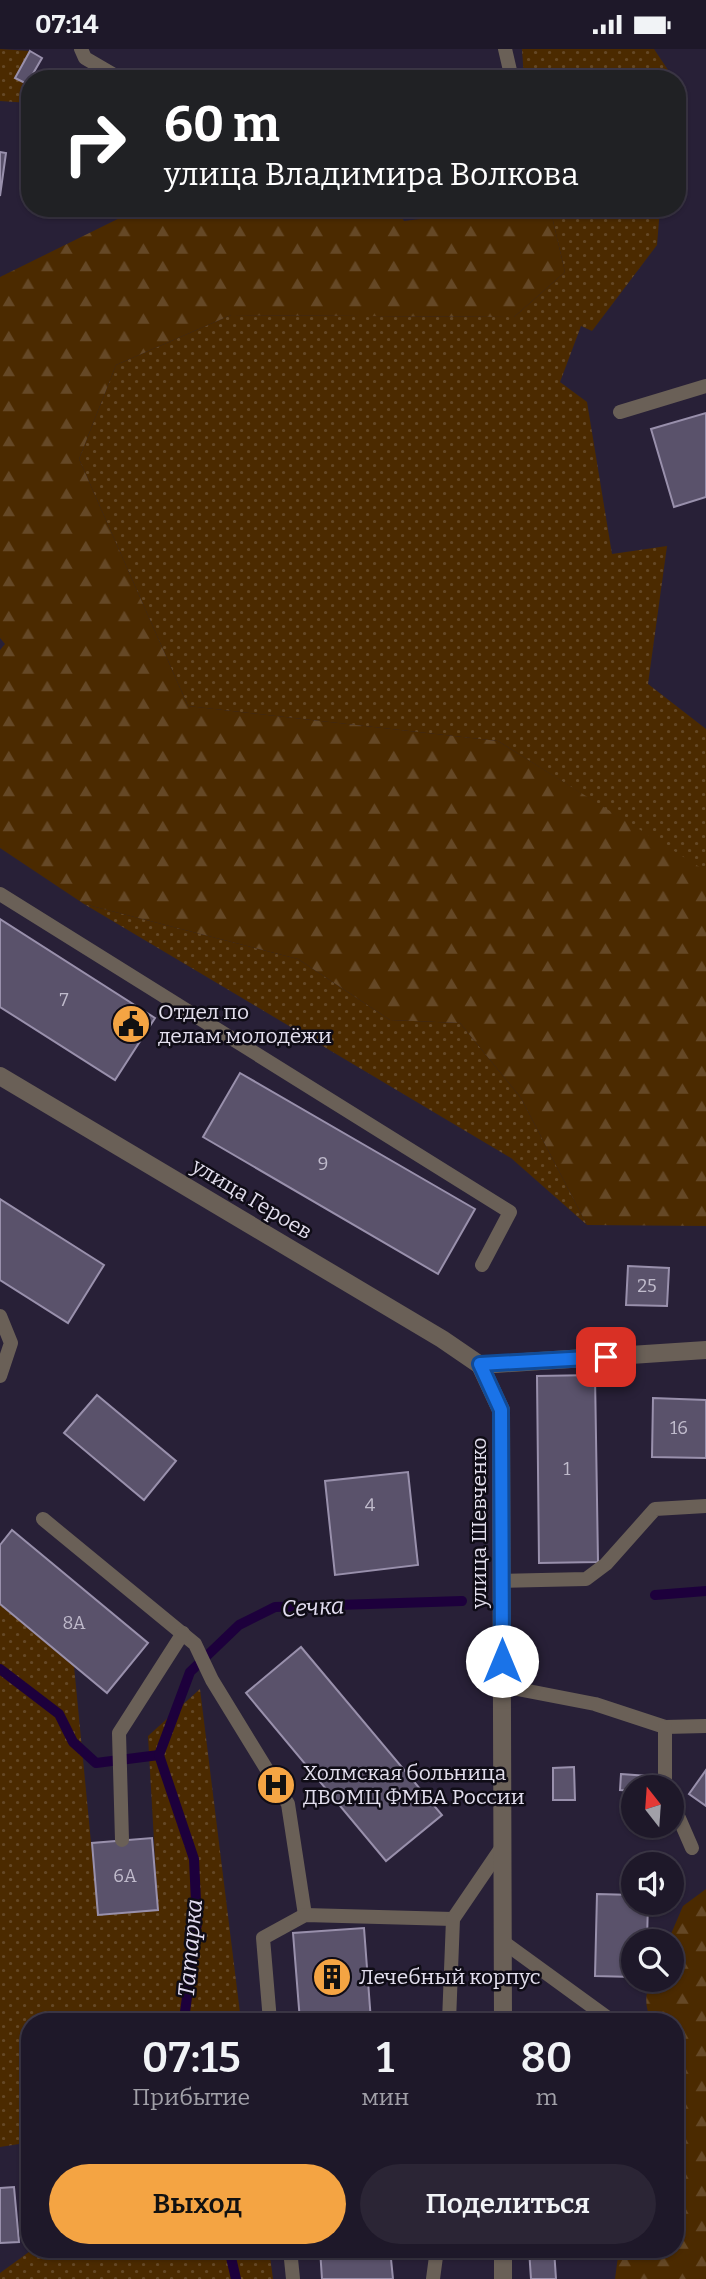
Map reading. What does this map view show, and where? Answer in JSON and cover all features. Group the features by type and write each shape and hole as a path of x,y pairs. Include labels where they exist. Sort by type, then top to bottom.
{"street":[{"name":"улица Героев","path":"0,1076 430,1331 480,1364"},
{"path":"480,1364 706,1350"},
{"name":"улица Шевченко","path":"480,1364 501,1410 503,2013"},
{"path":"503,2258 503,2279"}],"lane":[{"path":"80,49 85,58 106,70"},
{"path":"505,49 510,70"},
{"path":"620,412 706,386"},
{"path":"0,894 510,1212 482,1265"},
{"path":"0,1317 11,1343 0,1376"},
{"path":"502,1580 586,1579 606,1564 654,1509 706,1506"},
{"path":"43,1519 195,1644 212,1680 288,1804 305,1915"},
{"path":"122,1840 119,1733 183,1633"},
{"path":"502,1686 595,1704 665,1727 706,1726"},
{"path":"665,1727 665,1775"},
{"path":"684,1830 692,1848"},
{"path":"449,2013 453,1919 502,1847"},
{"path":"269,2013 263,1938 305,1915 453,1919"},
{"path":"502,1941 601,2013"},
{"path":"291,2258 293,2279"},
{"path":"433,2279 436,2258"}],"green space":[{"path":"0,49 30,51 15,78 21,81 21,102 0,101"},
{"path":"522,49 654,49 668,70 523,70"},
{"path":"122,217 401,217 404,221 437,217 552,217 565,272 514,317 231,315 116,365 79,459 188,706 498,741 706,871 706,1226 587,1225 521,1098 460,1023 390,1020 298,959 84,904 0,848 0,650 5,644 0,638 0,277"},
{"path":"552,217 659,217 657,245 592,331 581,326 560,382 587,402 612,554 667,546 648,684 706,729 706,872 498,741 188,706 79,459 116,365 231,315 514,317 565,272"},
{"path":"84,904 298,959 390,1020 460,1023 521,1098 587,1225 511,1158"},
{"path":"0,1604 74,1666 98,1915 158,1910 148,1736 200,1689 240,2013 21,2013 21,2158 19,2144 0,2147"},
{"path":"706,1889 706,2279 615,2279 618,2258 684,2258 684,2013 649,2013 647,2005 648,1992 684,1992 684,1929 673,1929 679,1915 684,1915 684,1905"},
{"path":"21,2258 270,2258 273,2279 0,2279 0,2273"}],"building":[{"path":"30,51 42,58 35,70 21,70 21,81 15,78"},
{"path":"0,152 6,153 0,196"},
{"path":"706,413 706,497 674,507 651,429"},
{"path":"0,919 155,1018 115,1080 0,1007"},
{"path":"240,1073 475,1209 438,1274 203,1137"},
{"path":"0,1199 104,1265 68,1323 0,1280"},
{"path":"628,1266 669,1268 667,1306 626,1305"},
{"path":"595,1375 598,1562 539,1563 537,1376"},
{"path":"97,1395 176,1461 144,1500 64,1433"},
{"path":"653,1398 706,1400 706,1458 652,1457"},
{"path":"408,1472 418,1565 335,1575 325,1481"},
{"path":"12,1530 148,1643 107,1693 0,1604 0,1545"},
{"path":"301,1647 442,1815 386,1861 246,1693"},
{"path":"574,1767 575,1800 553,1800 553,1768"},
{"path":"706,1770 706,1806 689,1794"},
{"path":"152,1838 158,1910 98,1915 92,1843"},
{"path":"597,1894 621,1895 621,1915 648,1915 647,1929 621,1929 621,1977 595,1976"},
{"name":"Лечебный корпус","path":"364,1928 370,2013 299,2013 293,1933"},
{"path":"14,2187 19,2242 0,2243 0,2188"},
{"path":"321,2258 391,2258 393,2279 322,2279"},
{"path":"530,2258 555,2258 556,2279 531,2279"}],"waterway":[{"name":"Сечка","path":"655,1595 706,1591"},
{"name":"Сечка","path":"159,1755 190,1672 239,1625 275,1607 462,1601"},
{"name":"Татарка","path":"0,1669 59,1714 73,1742 96,1763 159,1755"},
{"name":"Татарка","path":"159,1755 194,1859 197,1923 185,2012"},
{"name":"Татарка","path":"231,2258 236,2279"}],"place":[{"name":"Отдел по делам молодёжи","path":"131,1024"},
{"name":"Холмская больница ДВОМЦ ФМБА России","path":"276,1785"},
{"name":"Лечебный корпус","path":"332,1977"}],"route":[{"path":"502,1661 501,1410 480,1364 606,1357"}]}
